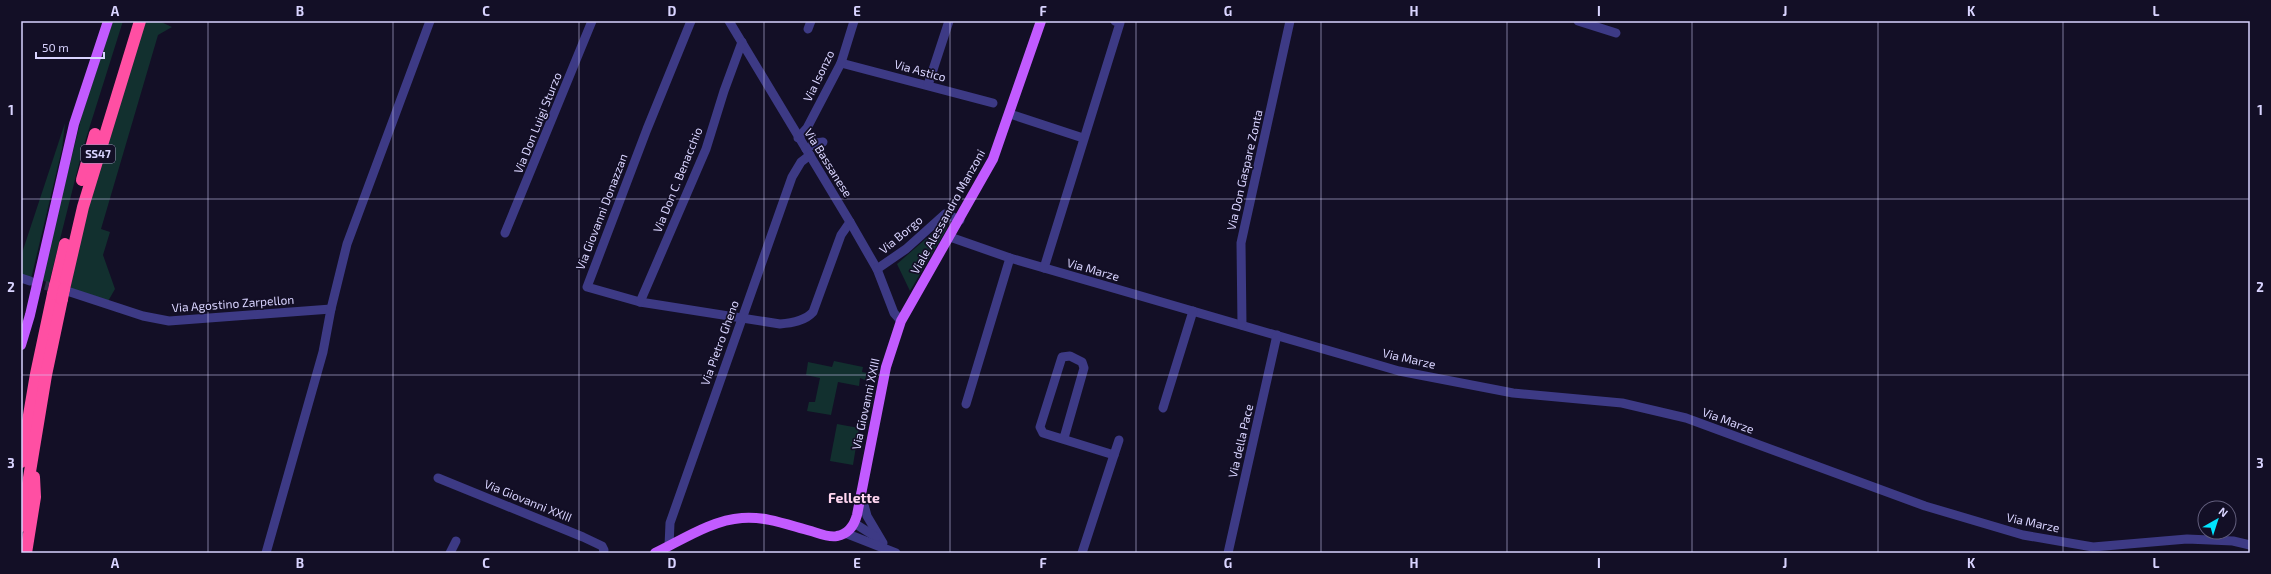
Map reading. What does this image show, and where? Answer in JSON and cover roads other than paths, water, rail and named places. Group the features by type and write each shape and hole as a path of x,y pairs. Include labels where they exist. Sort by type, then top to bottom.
{"highway":[{"name":"SS47","path":"26,461 88,156 132,21"},
{"name":"SS47","path":"21,526 29,414 82,207 140,21"},
{"path":"21,437 29,414"},
{"path":"26,461 35,497 26,553"}],"main road":[{"path":"21,345 30,315 74,124 108,21"},
{"name":"Viale Alessandro Manzoni","path":"901,321 994,159 1041,21"},
{"name":"Via Giovanni XXIII","path":"845,533 854,523 862,493 888,362 901,321"},
{"path":"655,553 718,523 743,518 768,519 833,537 845,533"}],"street":[{"path":"266,553 323,352 331,309 352,226 430,21"},
{"name":"Via Don Luigi Sturzo","path":"505,233 592,21"},
{"name":"Via Giovanni Donazzan","path":"691,21 647,129 587,287 640,302 780,324 789,324 808,317 816,304 841,235 850,222"},
{"name":"Via Bassanese","path":"729,21 877,269 894,313 901,321"},
{"name":"Via Isonzo","path":"798,138 807,128 841,63 854,21"},
{"path":"928,85 949,21"},
{"path":"1044,268 1083,138 1120,23 1115,21"},
{"name":"Via Don Gaspare Zonta","path":"1242,325 1241,243 1290,21"},
{"path":"1578,21 1616,33"},
{"name":"Via Don C. Benacchio","path":"640,302 706,149 724,91 742,42"},
{"name":"Via Astico","path":"841,63 992,103"},
{"path":"1010,114 1083,138"},
{"path":"808,152 816,143 823,142"},
{"name":"Via Pietro Gheno","path":"669,546 670,523 742,317 792,177 808,152"},
{"name":"Via Borgo","path":"877,269 906,249 945,214 960,220"},
{"name":"Via Marze","path":"950,237 1010,258 1399,371 1513,393 1622,404 1686,418 1925,506 2023,535 2093,547 2187,539 2233,541 2250,545"},
{"path":"966,404 1010,258"},
{"path":"21,278 30,282"},
{"name":"Via Agostino Zarpellon","path":"61,292 143,316 169,321 331,309"},
{"path":"1163,408 1193,311"},
{"name":"Via della Pace","path":"1228,553 1278,335"},
{"path":"1064,438 1084,368 1082,362 1070,356 1062,357 1040,427 1043,433 1064,438 1114,455"},
{"path":"1082,553 1119,440"},
{"name":"Via Giovanni XXIII","path":"438,478 583,537 602,546 604,550 603,553"},
{"name":"Via Giovanni XXIII","path":"862,493 867,516 883,543"},
{"name":"Via Giovanni XXIII","path":"854,523 896,553"},
{"path":"845,533 866,543 896,553"},
{"path":"450,553 456,541"}],"tunnel":[{"path":"32,282 60,289"}],"district":[{"name":"Fellette","path":"854,498"}]}
